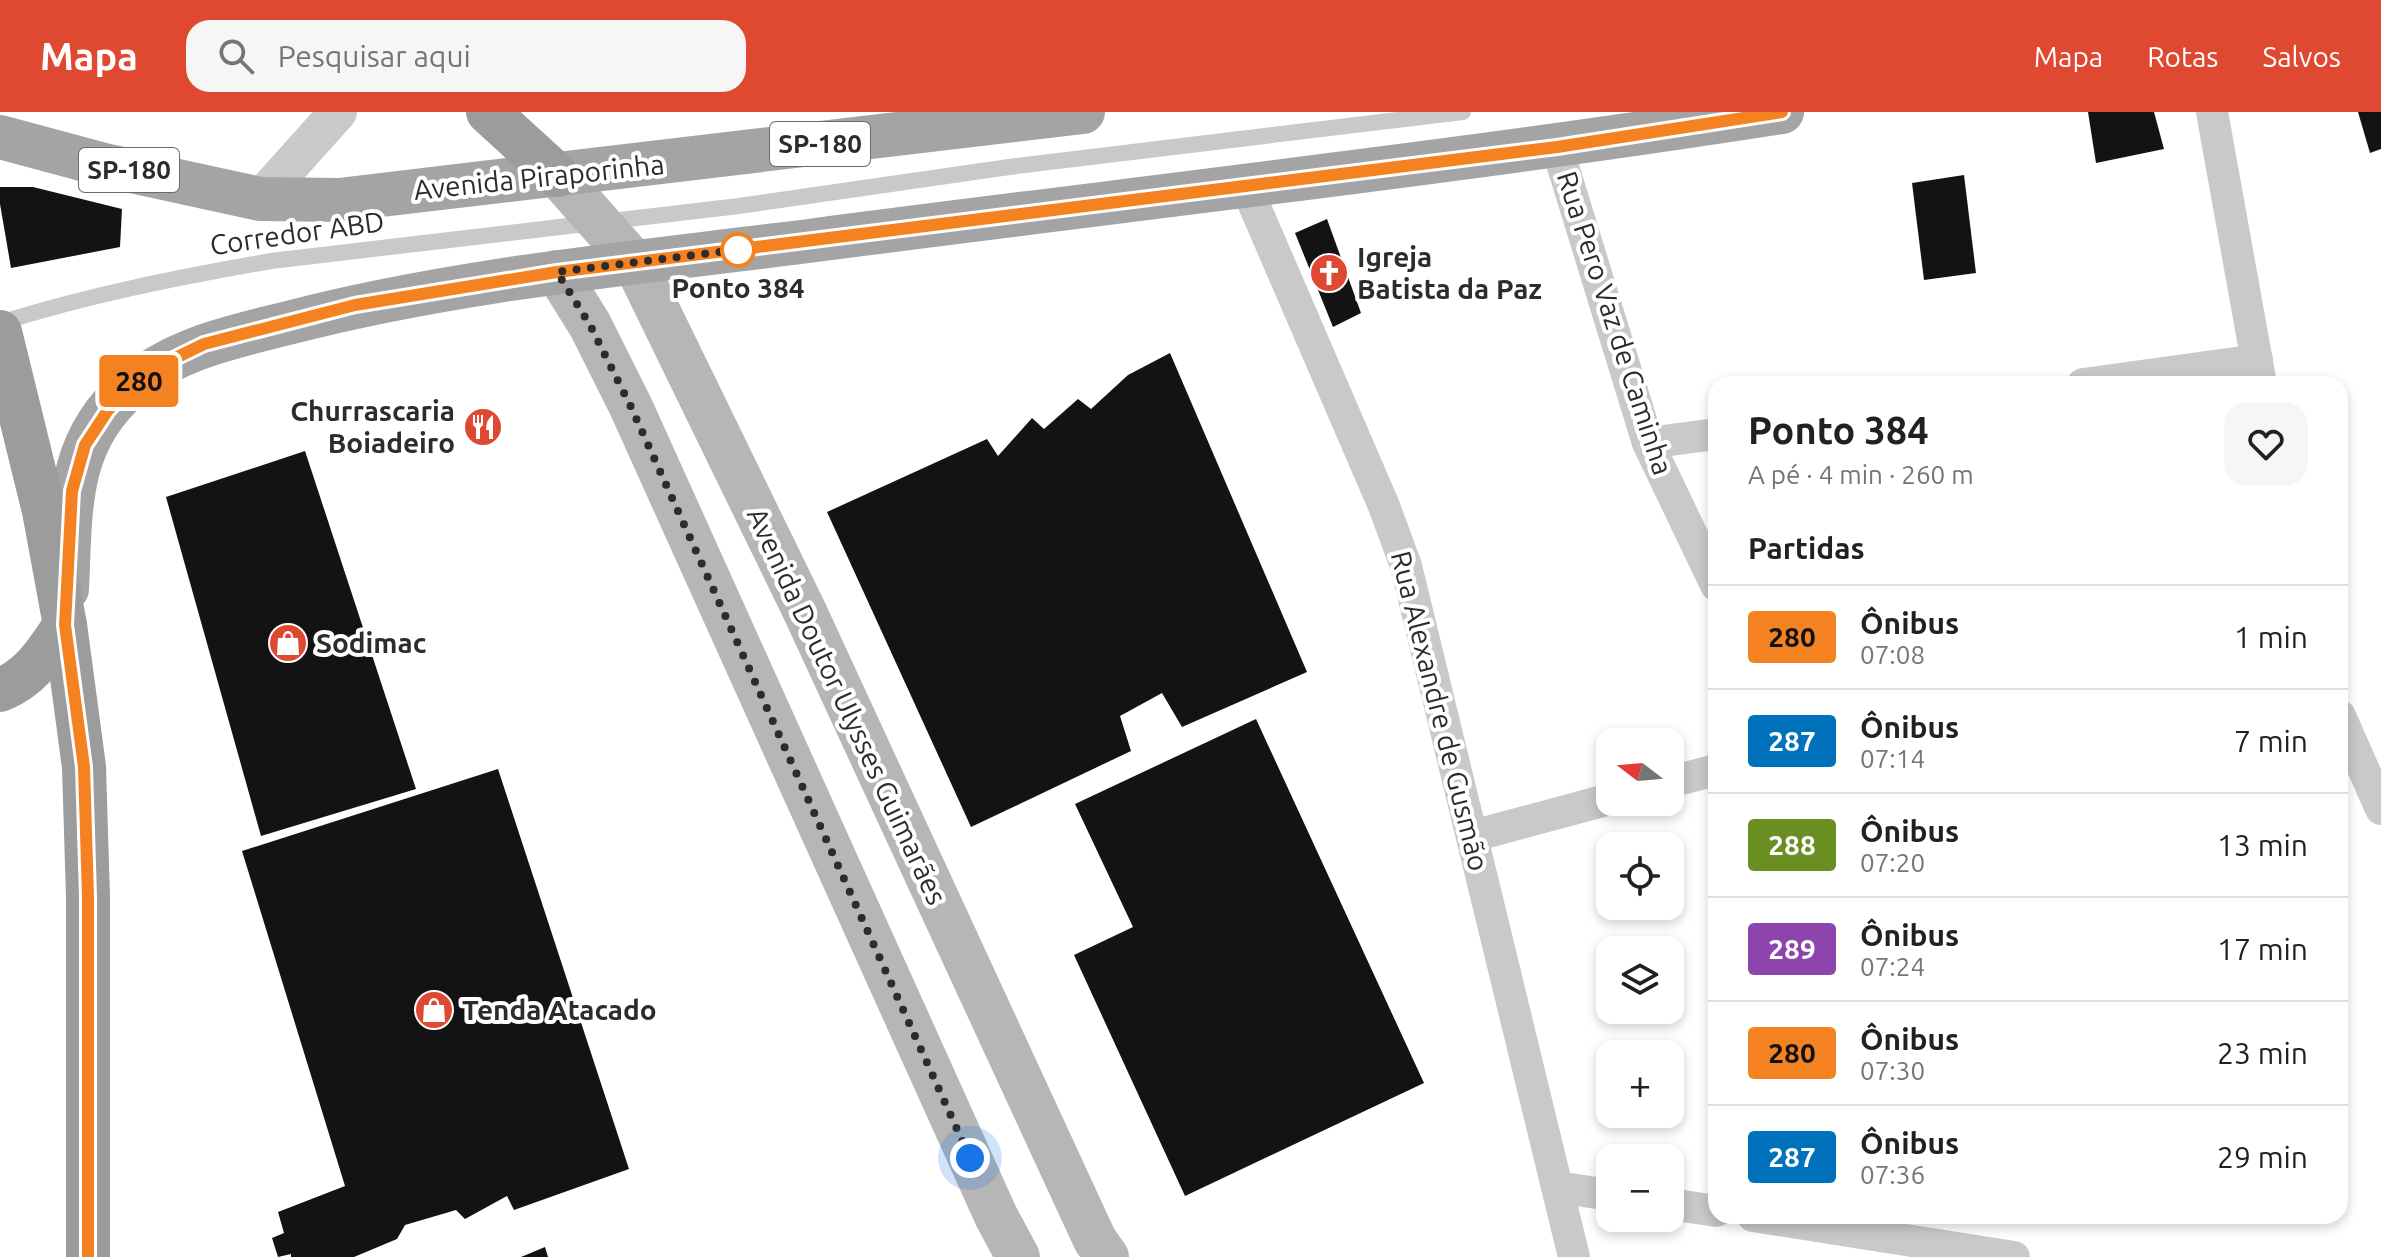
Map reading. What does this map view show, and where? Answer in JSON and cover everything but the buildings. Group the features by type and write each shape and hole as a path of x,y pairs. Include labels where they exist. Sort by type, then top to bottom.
{"highway":[{"path":"488,112 557,175"},
{"path":"0,332 44,511 65,625 84,767 88,897 88,1257"},
{"path":"0,690 25,677 43,658 65,625"}],"main road":[{"name":"Avenida Piraporinha","path":"0,137 104,165 260,199 339,200 1083,112"},
{"path":"65,625 72,491 85,445 108,410 129,388 161,365 204,344 355,305 557,272 1557,147 1782,112"},
{"name":"Avenida Doutor Ulysses Guimarães","path":"557,175 635,263 805,612 1095,1240 1107,1257"},
{"path":"557,272 590,325 631,407 989,1201 1018,1257"}],"street":[{"path":"260,199 338,112"},
{"path":"2200,376 2259,372 2212,112"},
{"name":"Rua Pero Vaz de Caminha","path":"1557,147 1648,443 1708,568"},
{"name":"Rua Alexandre de Gusmão","path":"1245,184 1384,506 1406,566 1574,1257"},
{"path":"1648,443 1708,435"},
{"path":"2348,734 2381,809"},
{"path":"1684,778 1708,772"},
{"path":"1473,836 1596,803"},
{"path":"1557,1187 1596,1193"},
{"path":"1684,1206 1708,1210"},
{"path":"1821,1224 2014,1257"}],"lane":[{"name":"Corredor ABD","path":"0,323 38,311 196,274 271,261 739,206 1031,164 1463,112"}],"bus line":[{"name":"280","path":"88,1257 88,897 84,767 65,625 72,491 85,445 108,410 129,388 161,365 204,344 355,305 557,272 1557,147 1782,112"}],"place":[{"name":"Ponto 384","path":"738,250"},
{"name":"Igreja Batista da Paz","path":"1329,273"},
{"name":"Churrascaria Boiadeiro","path":"483,427"},
{"name":"Sodimac","path":"288,643"},
{"name":"Tenda Atacado","path":"434,1010"}],"route":[{"path":"738,250 743,249 557,272 590,325 631,407 970,1158"}]}
